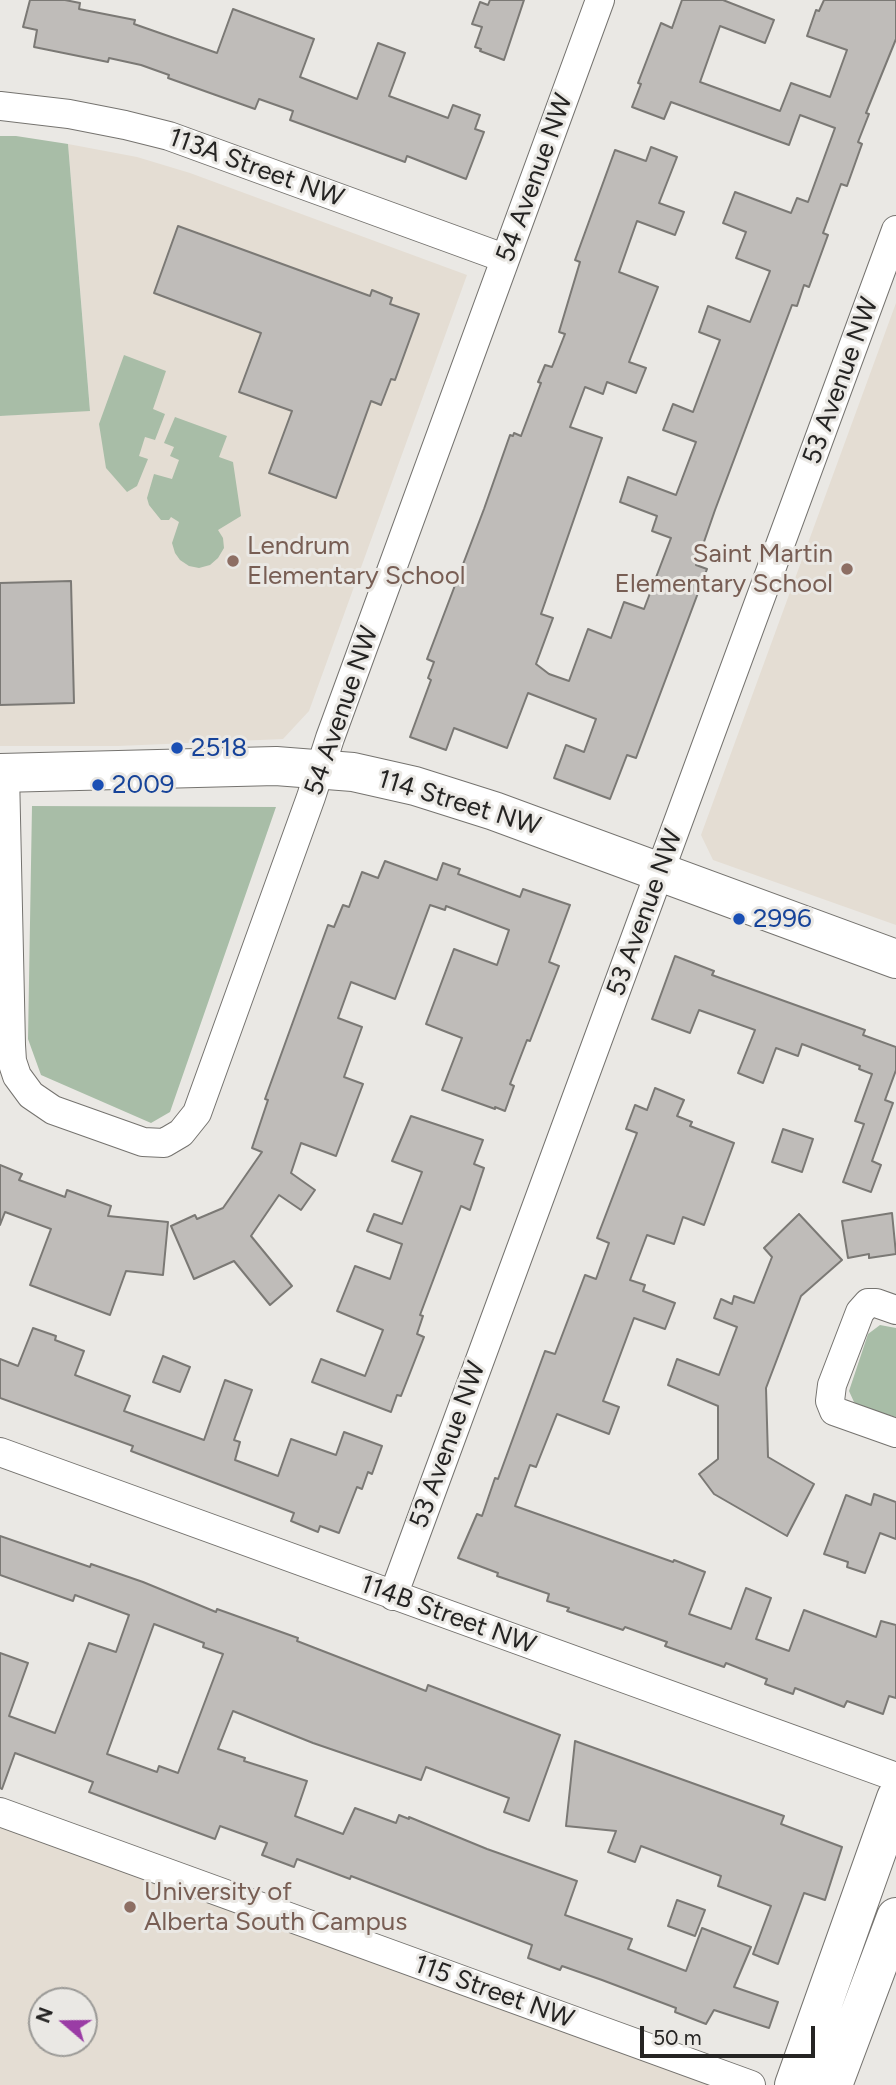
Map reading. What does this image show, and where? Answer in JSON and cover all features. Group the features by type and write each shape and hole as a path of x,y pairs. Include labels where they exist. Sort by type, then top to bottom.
{"street":[{"name":"54 Avenue NW","path":"2,773 12,1061 23,1086 53,1110 143,1142 164,1143 174,1139 197,1113 504,258 600,0"},
{"name":"113A Street NW","path":"0,106 69,114 169,136 504,258"},
{"name":"53 Avenue NW","path":"393,1596 896,230"},
{"name":"114 Street NW","path":"2,773 262,766 353,772 452,797 896,959"},
{"path":"896,1310 869,1303 860,1312 832,1385 830,1401 834,1411 896,1433"},
{"name":"114B Street NW","path":"0,1452 896,1777"},
{"path":"793,2085 896,1798"},
{"name":"115 Street NW","path":"0,1812 751,2085"},
{"path":"833,2085 896,1917"}],"shaded area":[{"name":"Lendrum Elementary School","path":"68,144 137,157 190,173 467,275 309,711 283,739 118,746 0,746 0,416 90,410"},
{"name":"Saint Martin Elementary School","path":"896,303 896,925 713,860 701,835"},
{"name":"University of Alberta South Campus","path":"0,1813 751,2085 0,2085"}],"green space":[{"path":"0,136 68,144 90,411 0,416"},
{"path":"124,355 166,371 153,409 165,414 155,440 145,437 139,456 148,459 137,486 127,492 106,468 99,424"},
{"path":"175,417 227,436 219,457 233,462 241,516 218,530 223,538 224,548 210,565 199,568 189,566 175,553 172,543 179,522 171,517 169,520 161,520 147,498 154,474 172,479 179,460 170,456 174,447 164,443"},
{"path":"32,806 276,807 170,1112 151,1123 41,1075 28,1039"},
{"path":"880,1325 896,1328 896,1417 861,1407 854,1402 849,1391 868,1334"}],"building":[{"path":"30,0 80,3 79,9 135,20 134,24 217,53 233,9 314,39 300,77 357,99 378,43 405,53 389,96 448,118 453,105 480,115 475,129 484,132 466,179 407,156 405,162 290,120 293,111 259,99 255,109 168,78 169,75 141,65 109,58 108,62 34,47 37,30 23,27"},
{"path":"490,0 524,0 504,60 475,47 482,27 472,24 480,2 488,5"},
{"path":"682,0 723,0 774,20 765,43 720,26 700,82 780,111 791,83 830,97 847,50 807,36 816,10 819,11 824,0 896,0 896,39 866,113 869,114 858,142 862,144 847,186 841,184 823,233 828,235 809,287 804,285 797,306 792,305 715,510 696,565 707,569 636,758 627,755 610,799 554,778 566,745 584,752 596,719 528,693 507,748 454,728 446,750 410,737 431,680 428,678 434,662 427,659 510,435 513,436 514,433 521,436 545,365 552,367 565,334 559,332 580,262 575,260 615,150 646,161 651,147 677,157 659,203 684,212 675,235 637,221 619,272 658,287 629,362 646,368 636,393 607,382 603,394 585,387 570,427 602,438 541,614 553,618 536,664 549,674 569,681 588,629 611,638 624,602 644,609 671,538 652,531 657,516 620,502 628,477 676,495 696,442 663,430 673,404 693,412 720,340 699,332 708,306 750,322 770,271 736,258 746,232 723,223 735,192 791,213 797,198 808,202 835,128 800,115 789,145 671,102 664,119 632,107 641,84 638,83 661,23 672,28"},
{"name":"Lendrum Elementary School","path":"178,226 370,296 372,290 392,298 390,304 419,314 395,380 391,379 381,405 371,401 336,498 269,473 292,411 239,392 261,333 154,293"},
{"path":"71,581 74,703 0,705 0,583"},
{"path":"385,861 437,880 443,863 460,869 458,874 520,897 523,889 570,905 549,962 559,966 510,1084 514,1086 505,1111 442,1090 462,1038 426,1024 454,949 497,965 509,930 446,906 445,910 430,905 395,999 351,982 338,1018 362,1027 344,1077 363,1084 336,1156 301,1143 291,1173 315,1190 301,1210 279,1195 251,1236 292,1286 270,1305 234,1261 194,1279 171,1226 195,1215 197,1219 223,1208 262,1152 252,1148 268,1100 265,1099 328,925 334,927 343,905 349,907 362,872 378,878"},
{"path":"675,956 714,971 712,975 865,1030 863,1035 896,1047 896,1070 885,1100 893,1103 872,1161 881,1165 871,1192 843,1182 864,1124 855,1121 872,1074 859,1069 860,1066 802,1044 798,1056 776,1048 763,1083 738,1073 755,1030 699,1010 690,1033 652,1019"},
{"path":"655,1088 684,1100 677,1116 692,1122 690,1126 734,1143 704,1225 683,1217 674,1244 647,1235 630,1280 645,1285 643,1291 675,1303 665,1329 634,1318 603,1401 619,1407 609,1434 557,1414 536,1467 530,1465 515,1506 705,1572 689,1614 731,1629 746,1588 771,1598 756,1639 789,1651 804,1610 876,1637 881,1621 896,1625 896,1698 889,1696 883,1714 847,1701 844,1707 795,1688 793,1694 765,1684 767,1679 726,1663 724,1667 665,1646 667,1642 625,1627 623,1630 567,1611 569,1608 547,1601 549,1594 497,1576 498,1573 458,1558 477,1514 482,1516 495,1478 498,1479 545,1351 555,1354 585,1275 596,1279 609,1243 597,1238 637,1133 626,1129 635,1105 647,1110"},
{"path":"411,1116 483,1140 474,1164 484,1168 470,1210 461,1206 420,1315 423,1316 417,1334 424,1337 401,1396 397,1395 391,1412 312,1382 321,1359 365,1376 383,1330 337,1311 355,1266 390,1279 402,1244 367,1231 374,1214 402,1224 422,1172 392,1161"},
{"path":"783,1129 813,1139 802,1172 772,1162"},
{"path":"0,1165 22,1174 19,1180 65,1197 67,1190 111,1206 108,1216 168,1222 163,1275 126,1271 110,1315 30,1285 51,1229 5,1212 0,1225"},
{"path":"892,1213 896,1254 869,1258 869,1254 848,1258 842,1221"},
{"path":"799,1214 842,1260 801,1296 766,1388 768,1457 814,1484 787,1536 714,1494 699,1474 718,1459 718,1406 668,1385 677,1359 719,1375 737,1327 714,1318 721,1299 732,1304 734,1296 754,1303 772,1257 764,1248"},
{"path":"33,1328 56,1336 55,1340 84,1351 75,1375 130,1396 124,1411 204,1440 225,1380 252,1390 234,1440 240,1442 235,1460 278,1476 291,1439 336,1455 344,1432 382,1446 372,1474 368,1472 362,1489 357,1487 339,1533 320,1526 318,1532 291,1521 294,1513 131,1451 133,1446 0,1398 0,1359 18,1366"},
{"path":"163,1356 190,1367 180,1392 153,1382"},
{"path":"874,1494 896,1502 896,1539 880,1533 865,1573 847,1567 848,1562 824,1554 846,1495 871,1505"},
{"path":"0,1536 143,1582 216,1612 217,1609 298,1638 297,1641 426,1691 428,1685 560,1735 529,1821 504,1812 509,1798 426,1767 421,1780 313,1743 233,1711 218,1749 245,1758 244,1761 307,1781 295,1816 343,1834 355,1808 396,1823 399,1815 409,1817 487,1849 577,1881 565,1915 632,1939 628,1949 686,1971 702,1928 751,1947 734,1987 778,2002 769,2028 714,2010 706,2024 675,2012 676,2008 602,1980 562,1966 560,1970 528,1958 532,1945 351,1876 350,1879 297,1859 294,1867 262,1855 267,1843 220,1826 215,1839 142,1812 89,1792 93,1782 15,1753 2,1789 0,1788 0,1653 28,1663 9,1716 55,1733 89,1643 116,1652 129,1615 75,1595 73,1601 0,1575","holes":["154,1624 204,1643 203,1647 223,1654 178,1773 159,1766 157,1772 107,1754"]},
{"path":"575,1741 784,1816 781,1824 842,1847 825,1900 804,1893 778,1964 753,1954 771,1906 718,1886 721,1876 641,1846 635,1862 608,1852 616,1831 566,1826"},
{"path":"677,1900 705,1910 695,1936 668,1926"}],"place":[{"name":"Lendrum Elementary School","path":"233,561"},
{"name":"Saint Martin Elementary School","path":"847,569"},
{"name":"2518","path":"177,748"},
{"name":"2009","path":"98,785"},
{"name":"2996","path":"739,919"},
{"name":"University of Alberta South Campus","path":"130,1907"}]}
